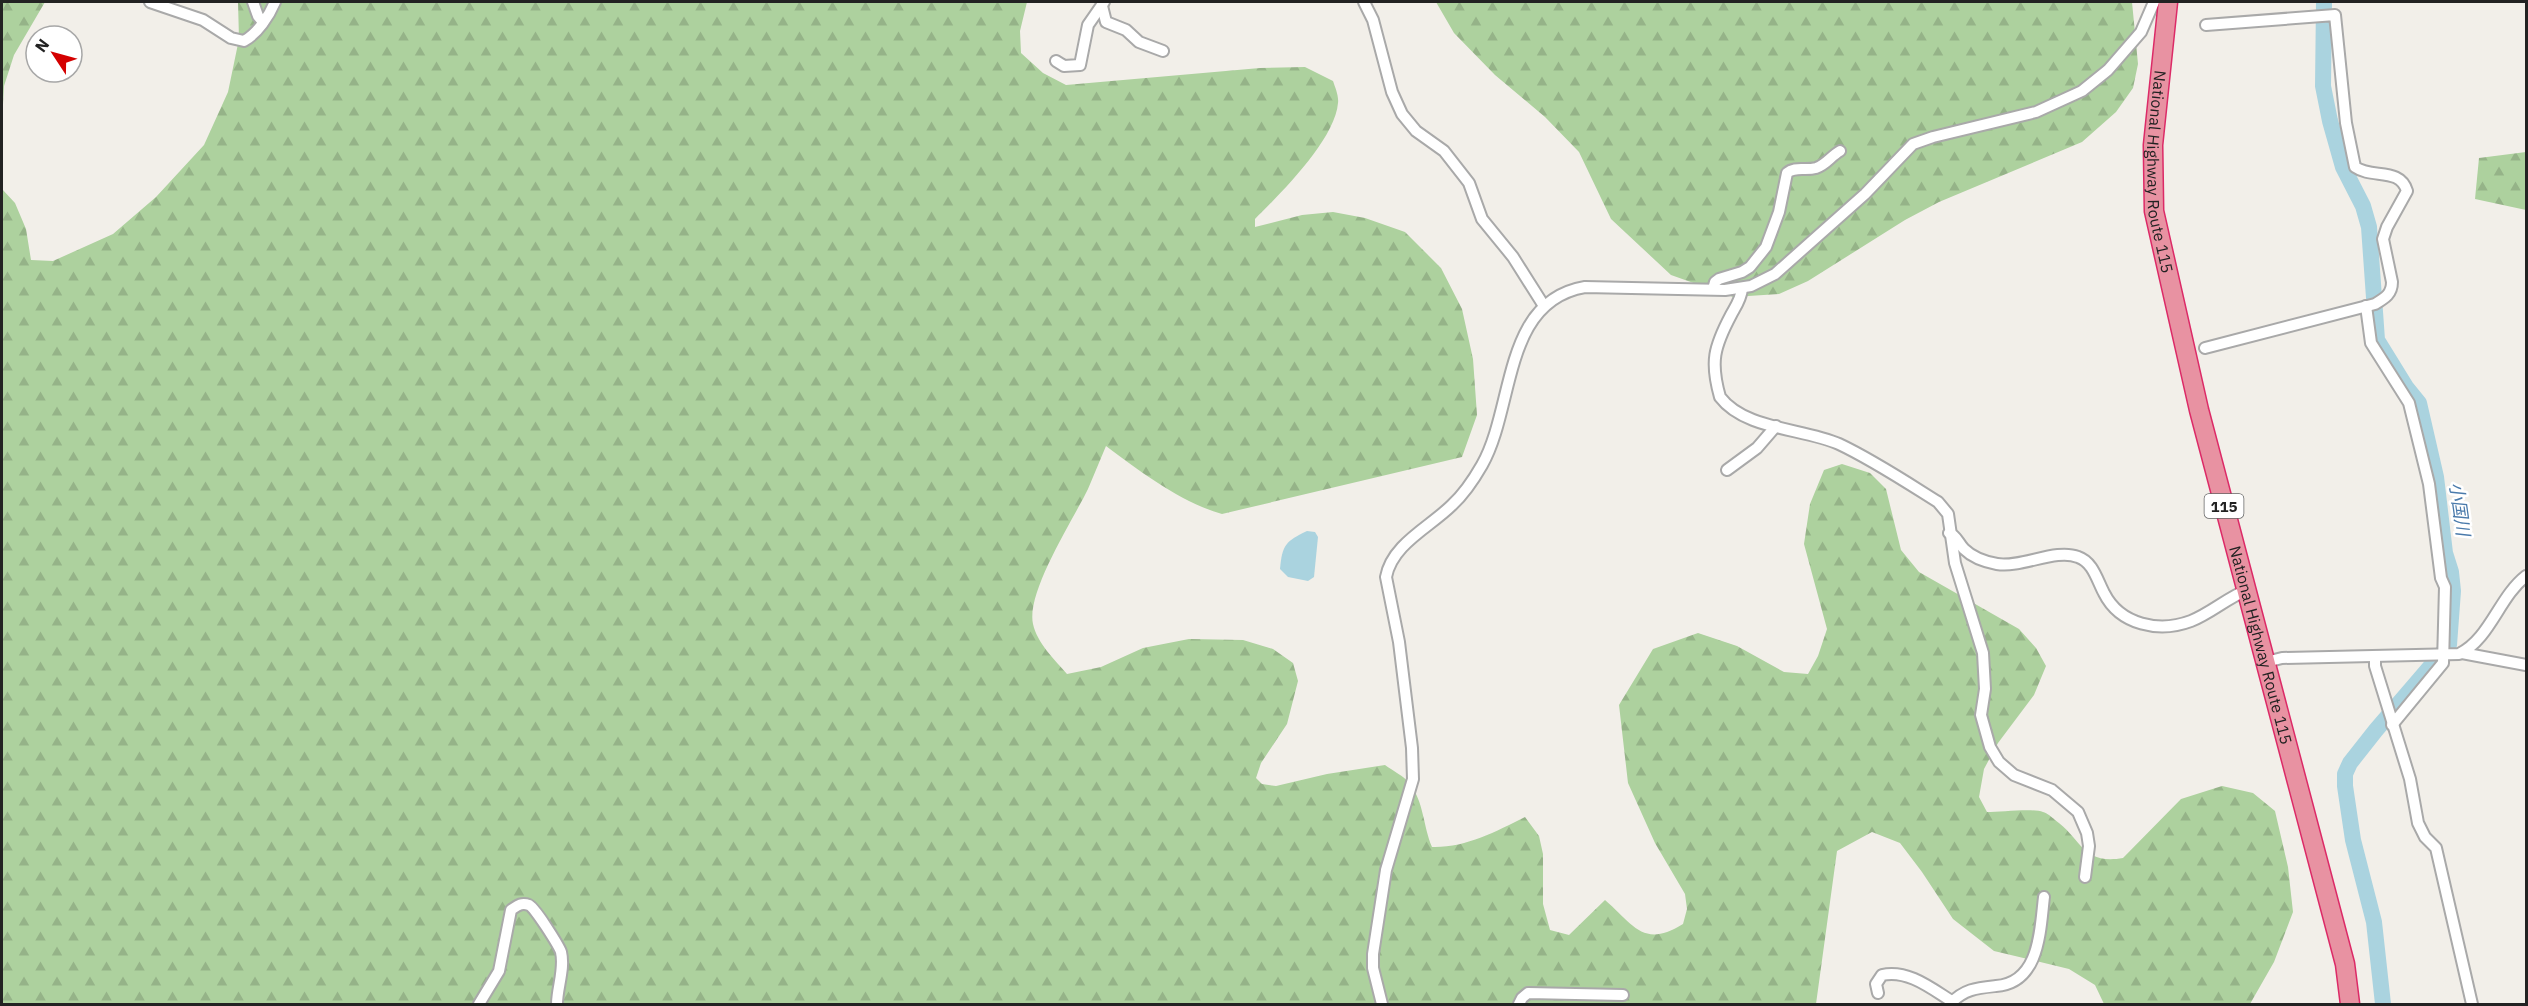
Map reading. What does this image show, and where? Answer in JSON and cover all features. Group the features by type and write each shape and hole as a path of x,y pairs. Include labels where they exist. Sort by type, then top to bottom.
{"highway":[{"name":"National Highway Route 115","path":"2168,2 2153,145 2154,212 2194,391 2345,964 2350,1005"}],"street":[{"path":"150,2 203,20 231,38 244,41 252,37 274,2"},
{"path":"253,2 263,22"},
{"path":"1365,2 1373,20 1392,92 1402,114 1416,131 1444,152 1468,183 1482,219 1513,257 1544,306"},
{"path":"1382,1005 1373,968 1373,954 1386,870 1413,779 1412,748 1399,642 1386,577 1387,569 1394,555 1454,504 1483,464 1522,340 1532,320 1544,306 1564,293 1585,287 1742,289 1758,284 1782,268 1865,194 1913,144 2036,112 2082,91 2108,70 2141,32 2154,2"},
{"path":"1103,4 1106,22 1126,30 1139,42 1163,51"},
{"path":"1056,61 1064,66 1080,65 1088,25 1103,4"},
{"path":"2205,348 2383,300 2392,289 2383,239 2407,191 2406,186 2394,176 2366,173 2355,167 2346,123 2337,17 2333,15 2206,25"},
{"path":"1713,289 1713,285 1719,279 1750,267 1766,246 1779,212 1786,173 1791,170 1808,170 1821,166 1840,151"},
{"path":"1742,289 1739,302 1717,341 1716,383 1720,398 1746,418 1836,443 1933,498 1947,514 1948,533 1955,563 1983,653 1985,689 1981,715 1990,747 1999,762 2014,775 2052,790 2078,812 2087,833 2089,846 2085,878"},
{"path":"2366,306 2371,343 2409,403 2426,469 2441,578 2445,587 2444,656 2441,667 2392,725"},
{"path":"1727,470 1757,448 1776,426"},
{"path":"1948,533 1954,535 1970,553 1996,564 2022,564 2065,555 2077,556 2091,568 2112,606 2130,620 2144,625 2171,626 2192,620 2247,590"},
{"path":"2462,653 2474,643 2511,592 2526,576"},
{"path":"2266,662 2282,658 2444,656 2462,653 2526,665"},
{"path":"2375,657 2392,725 2410,779 2418,823 2436,848 2472,1005"},
{"path":"1878,993 1876,984 1882,975 1896,973 1904,974 1931,988 1952,1003 1965,991 1974,988 2009,984 2030,965 2039,944 2044,897"},
{"path":"479,1005 499,971 511,910 525,904 534,908 561,950 557,1005"},
{"path":"1519,1005 1528,993 1623,995"}],"green space":[{"path":"2,2 45,2 32,24 24,24 24,38 14,55 4,86 2,123"},
{"path":"238,2 1027,2 1020,31 1021,53 1043,73 1066,85 1260,68 1305,67 1333,81 1338,100 1335,118 1305,166 1255,219 1255,227 1302,215 1333,212 1365,218 1405,232 1441,268 1462,309 1473,359 1477,415 1462,457 1222,514 1176,494 1106,446 1088,489 1043,575 1033,610 1033,624 1038,638 1067,674 1101,667 1143,648 1189,639 1243,640 1273,649 1293,663 1298,681 1287,724 1261,763 1256,778 1262,784 1276,786 1327,774 1385,765 1404,778 1414,790 1432,847 1468,842 1525,817 1539,836 1543,854 1543,904 1550,930 1569,935 1605,900 1631,925 1648,934 1658,934 1683,924 1687,909 1685,894 1655,843 1628,783 1619,705 1653,649 1698,633 1737,646 1784,672 1808,674 1818,656 1827,629 1804,544 1810,504 1824,470 1842,464 1870,473 1886,489 1901,550 1919,572 2019,629 2036,648 2046,666 2034,695 1998,743 1984,769 1979,797 1987,812 2025,810 2045,813 2064,827 2091,854 2099,858 2123,858 2181,799 2222,786 2253,793 2275,811 2288,867 2293,912 2274,962 2250,1004 2104,1004 2095,985 2069,969 1994,951 1953,919 1900,843 1872,832 1837,851 1816,1004 2,1004 2,189 15,203 26,229 31,260 53,261 113,234 156,197 204,145 228,92 239,39"},
{"path":"1436,2 2132,2 2138,64 2133,88 2116,112 2082,142 1939,202 1905,220 1808,281 1779,294 1733,297 1671,275 1611,219 1579,152 1545,117 1495,75 1454,33"},
{"path":"2526,152 2526,210 2475,199 2479,158"}],"water":[{"path":"1307,531 1315,532 1318,537 1314,577 1308,581 1288,577 1280,569 1286,545"}],"waterway":[{"name":"小国川","path":"2324,2 2323,86 2343,167 2363,206 2369,227 2377,340 2406,387 2419,403 2436,477 2445,553 2451,572 2453,591 2449,645 2376,730 2350,763 2345,774 2353,840 2374,922 2383,1004"}]}
